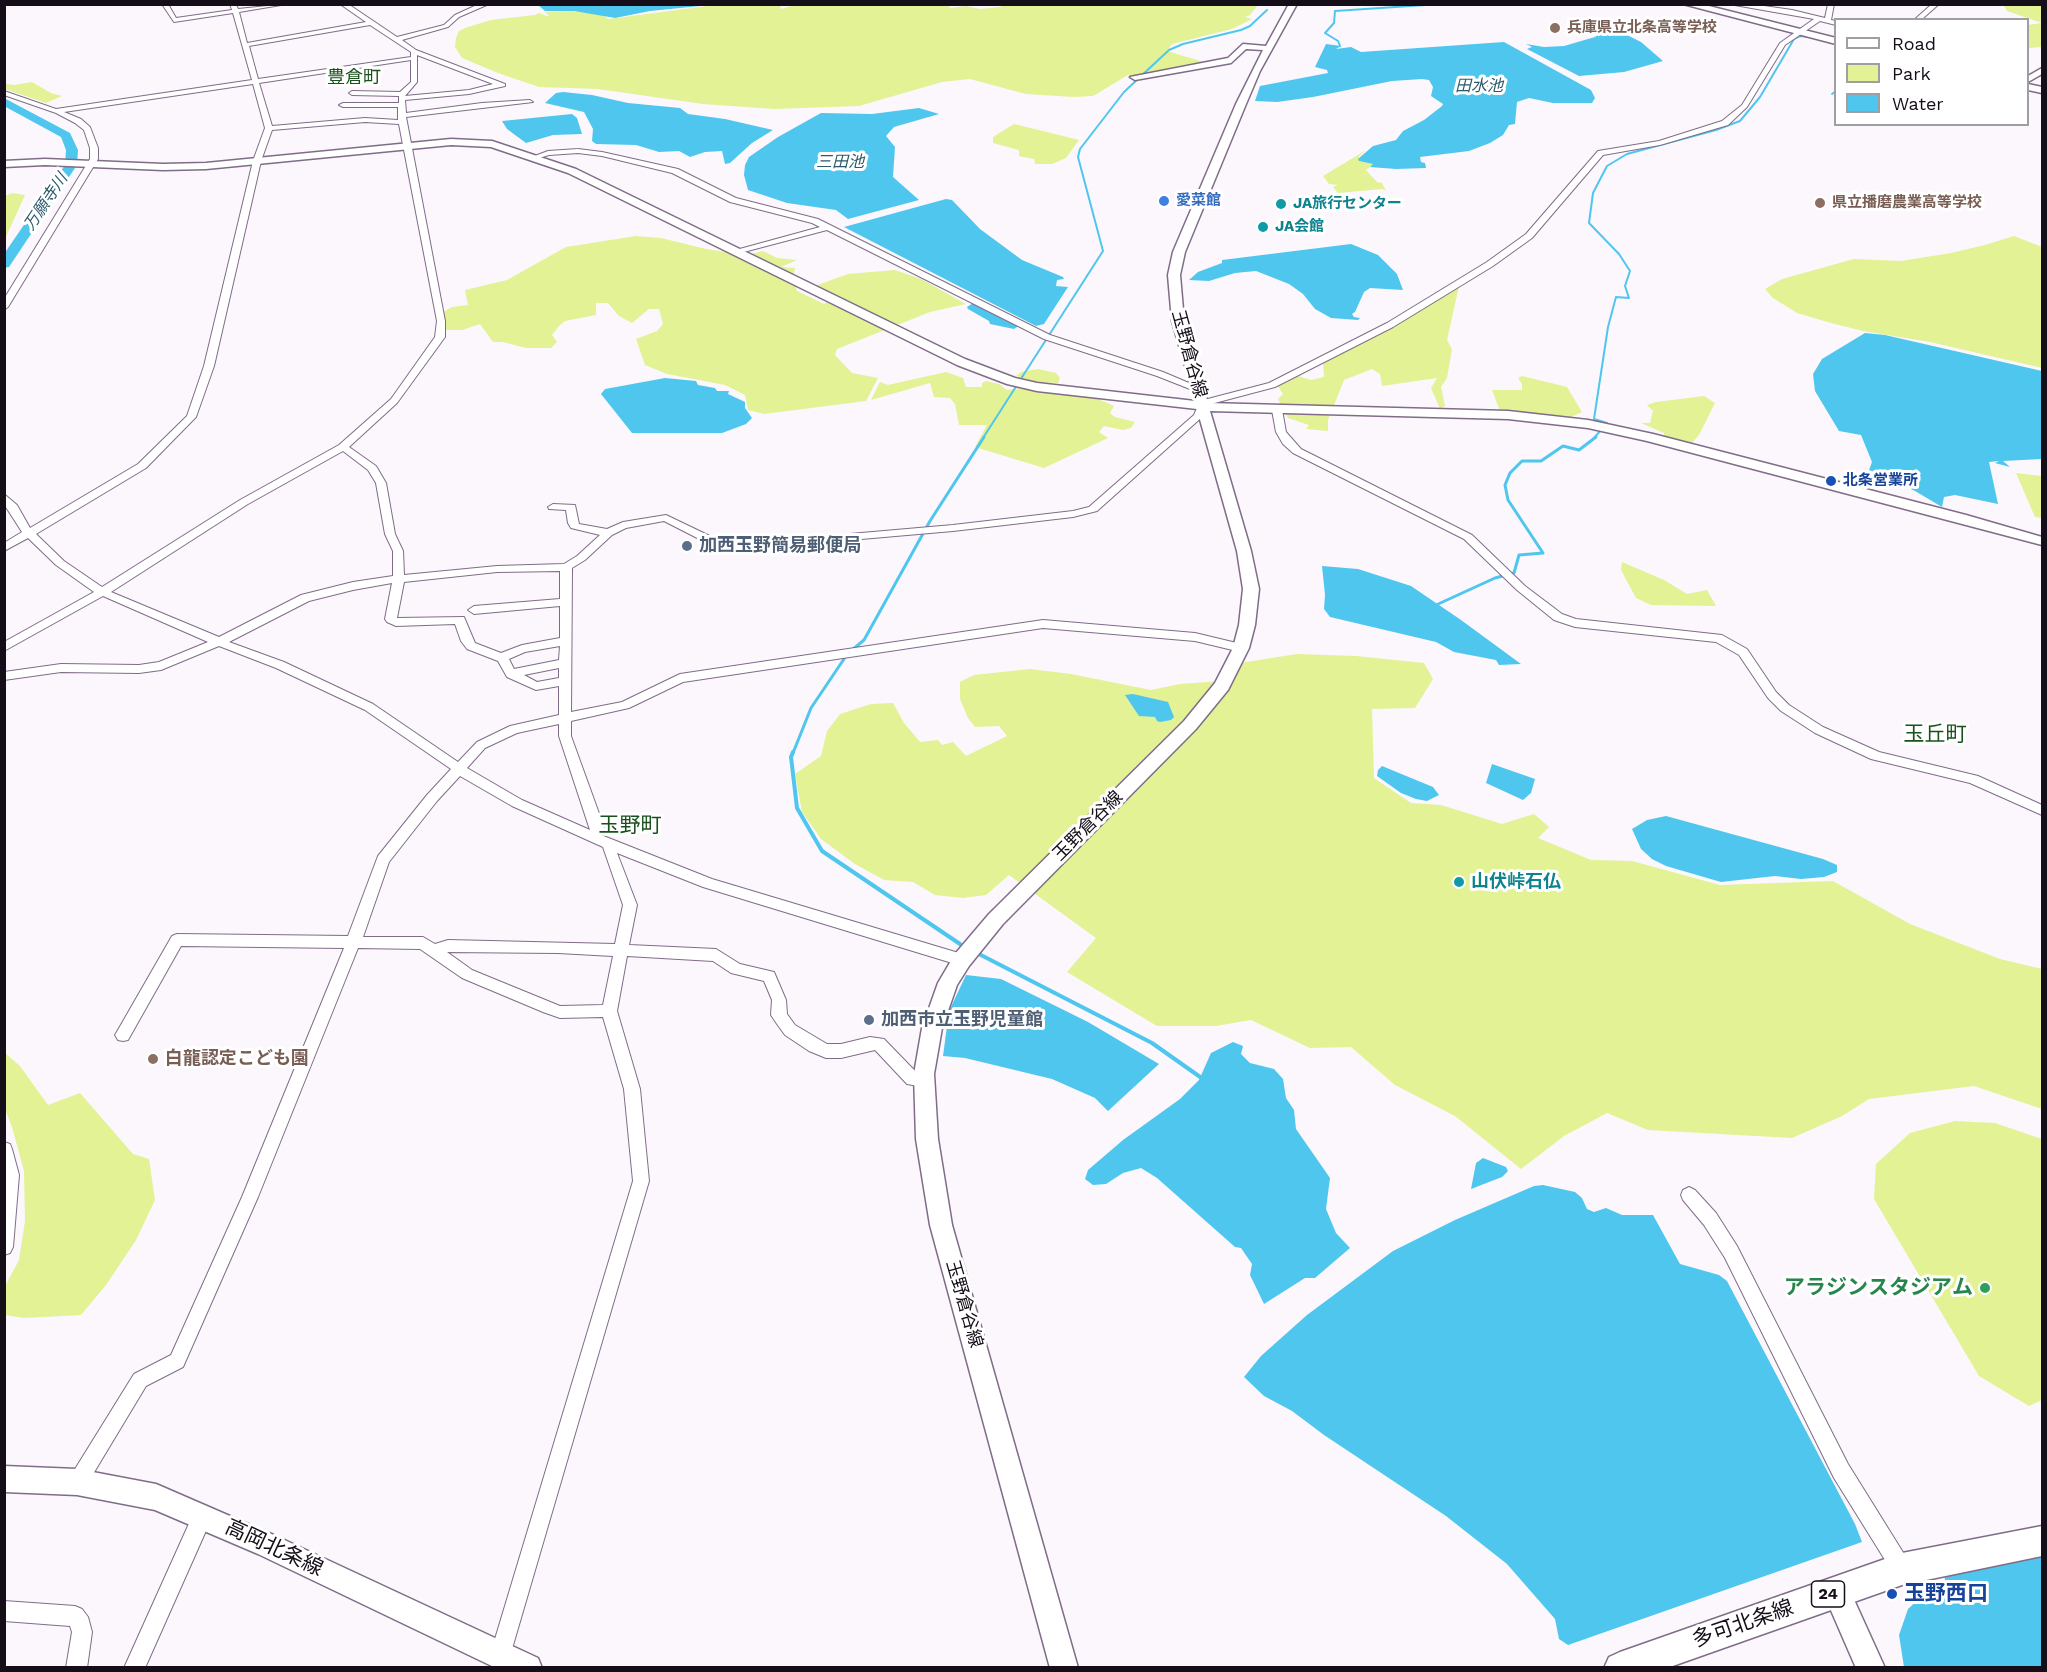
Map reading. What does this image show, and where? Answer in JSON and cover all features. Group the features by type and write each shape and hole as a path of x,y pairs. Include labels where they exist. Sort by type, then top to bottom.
{"main road":[{"name":"玉野倉谷線","path":"1064,1668 941,1224 927,1139 924,1080 932,1028 948,983 962,960 996,920 1199,715 1222,686 1241,648 1247,625 1251,589 1240,532 1178,321 1174,286 1175,264 1194,212 1245,96 1293,4"},
{"path":"1687,4 1834,41"},
{"path":"1135,77 1231,60 1243,47 1264,48"},
{"path":"2029,78 2043,70"},
{"path":"4,164 45,162 163,167 257,161 474,141 504,147 572,171 961,362 1011,381 1091,394 1202,400 1277,410 1498,414 1587,424 1659,440 2043,541"},
{"name":"高岡北条線","path":"5,1479 77,1482 156,1497 203,1515 498,1660 528,1668"},
{"name":"多可北条線","path":"1620,1668 1902,1569 2043,1541"},
{"path":"1836,1592 1871,1668"}],"street":[{"path":"165,4 174,20 234,8 284,4"},
{"path":"269,128 348,121 503,85 414,54 398,39 343,4"},
{"path":"398,39 446,26 457,16 486,4"},
{"path":"1732,4 1792,12 1834,22"},
{"path":"1776,4 1792,12"},
{"path":"536,157 548,153 591,151 675,171 733,200 797,215 830,227 1028,328 1202,400 1272,385 1390,325 1490,264 1529,236 1601,153 1660,143 1725,123 1745,106 1782,44 1798,32 1824,20 1831,4"},
{"path":"1919,18 1936,4"},
{"path":"4,548 82,503 141,465 191,417 197,405 209,366 257,161 269,128 234,8"},
{"path":"246,45 370,23"},
{"path":"56,111 414,54"},
{"path":"4,647 102,592 244,502 343,447 394,401 442,332 407,146 403,107 414,82 414,54"},
{"path":"348,121 342,110 344,99 364,86"},
{"path":"4,93 78,121 87,129 94,148 94,159 89,163 4,307"},
{"path":"352,93 403,107"},
{"path":"343,105 403,107 530,102"},
{"path":"739,252 830,227"},
{"path":"4,676 62,668 161,666 219,642 305,598 352,586 399,579 497,570 566,567 581,558 608,533 623,525 666,518 713,542 758,545 953,528 1073,514 1093,509 1103,502 1198,416 1202,400"},
{"path":"1277,410 1281,432 1287,442 1298,451 1455,529 1482,550 1521,588 1558,617 1575,623 1718,638 1743,652 1772,695 1785,708 1819,730 1876,756 1972,779 2043,810"},
{"path":"343,447 372,468 381,483 390,534 398,551 399,579 391,619 396,622 460,620 471,646 501,658 512,674 536,686 564,681"},
{"path":"4,497 29,532 60,563 102,592 219,642 280,665 369,707 459,770 517,803 610,845 757,899 962,960"},
{"path":"553,507 571,507 575,526 608,533"},
{"path":"566,567 564,641 566,742 598,830 592,836"},
{"path":"474,610 565,602"},
{"path":"77,1482 141,1380 177,1361 250,1197 353,942 383,860 432,798 481,745 514,729 625,705 681,678 1043,624 1195,637 1241,648"},
{"path":"501,658 522,649 564,641"},
{"path":"512,674 564,663"},
{"path":"498,1660 640,1181 632,1089 609,1011 623,950 630,905 609,850 610,845"},
{"path":"123,1035 177,940 423,943 467,974 548,1008 560,1012 609,1011"},
{"path":"435,950 440,946 488,945 716,955 736,969 769,976 779,1000 779,1016 792,1031 826,1052 841,1051 870,1043 879,1044 913,1079 924,1080"},
{"path":"4,1149 11,1175 4,1247"},
{"path":"1689,1195 1710,1219 1731,1252 1841,1471 1902,1569"},
{"path":"134,1668 203,1515"},
{"path":"4,1611 75,1616 81,1624 82,1632 76,1668"}],"green space":[{"path":"797,4 945,4 951,8 966,6 980,9 1000,7 1005,4 1258,5 1250,15 1245,17 1252,19 1232,29 1172,44 1167,51 1207,63 1145,76 1128,75 1093,96 1074,97 1026,94 970,79 942,82 859,106 774,109 703,104 598,89 539,87 462,58 455,47 459,31 465,28 491,20 539,13 549,15 546,12 572,11 602,15 609,19 715,5 780,5 781,9"},
{"path":"2003,4 2042,5 2042,23 2029,18 2007,11"},
{"path":"2042,23 2042,47 2029,48 2029,25"},
{"path":"32,82 51,93 62,96 46,103 5,89 6,84"},
{"path":"1014,124 1079,140 1066,158 1052,164 1035,164 1034,159 1019,156 1019,150 993,143 993,137"},
{"path":"1366,150 1359,156 1359,161 1374,164 1366,170 1377,182 1382,183 1386,191 1382,189 1338,193 1333,187 1338,185 1329,184 1323,176"},
{"path":"12,193 25,195 5,239 5,196"},
{"path":"636,236 661,238 706,249 747,255 763,251 777,258 797,260 781,267 795,268 793,279 797,291 824,304 834,298 815,286 848,274 895,270 921,279 966,304 930,312 837,349 835,355 852,373 878,378 866,401 764,414 748,410 745,395 725,385 667,374 645,365 636,339 657,331 663,324 659,309 649,309 632,323 619,316 608,303 596,303 596,315 565,321 559,326 552,335 557,342 551,348 526,348 493,342 480,324 462,330 445,330 443,312 452,307 468,305 465,290 507,280 566,247"},
{"path":"2014,236 2042,247 2042,368 1930,342 1863,331 1831,323 1797,313 1773,298 1765,289 1782,279 1854,259 1901,261 1951,253"},
{"path":"1459,286 1447,340 1452,349 1447,378 1441,387 1445,406 1440,409 1431,388 1437,378 1382,386 1380,374 1372,369 1344,380 1328,420 1328,431 1306,429 1309,425 1288,418 1278,399 1283,394 1278,386 1298,376 1311,380 1324,377 1323,363 1371,339"},
{"path":"1038,369 1056,373 1060,378 1058,383 1036,382 1016,376 1021,372"},
{"path":"946,372 963,378 966,387 982,387 982,383 986,381 999,384 1007,390 1021,388 1098,399 1114,406 1110,413 1115,417 1135,422 1131,428 1123,430 1104,426 1099,432 1108,438 1044,468 975,447 987,425 959,425 955,404 950,398 934,397 930,383 871,400 880,382 888,385"},
{"path":"1522,376 1567,387 1582,412 1567,419 1500,411 1492,390 1522,390 1522,384 1518,378"},
{"path":"1704,396 1715,403 1699,435 1692,443 1664,437 1664,433 1641,423 1650,423 1653,411 1647,405"},
{"path":"2016,473 2042,476 2042,518 2035,517"},
{"path":"1622,562 1664,580 1687,594 1707,590 1716,606 1651,605 1636,598 1621,570"},
{"path":"1297,654 1356,656 1424,663 1433,679 1415,708 1372,709 1374,778 1411,803 1441,805 1502,824 1534,814 1549,827 1538,838 1591,860 1632,861 1720,885 1833,881 1910,924 2000,959 2042,969 2042,1109 1974,1086 1869,1099 1842,1116 1792,1138 1648,1130 1607,1113 1564,1136 1521,1169 1455,1116 1395,1085 1351,1047 1310,1048 1251,1020 1216,1026 1157,1026 1067,972 1096,938 1009,875 986,895 963,898 935,895 913,882 884,880 855,864 821,839 802,812 795,774 821,756 827,731 840,714 871,704 893,703 904,723 920,742 938,740 942,745 953,742 966,756 1007,736 999,726 975,727 968,718 960,699 960,682 974,675 1030,669 1071,674 1151,690 1180,684 1234,680 1240,663"},
{"path":"5,1053 20,1066 48,1105 80,1093 133,1154 149,1159 155,1200 136,1240 106,1285 81,1315 24,1318 5,1315 5,1286 19,1260 25,1221 24,1171 5,1109"},
{"name":"アラジンスタジアム","path":"1955,1121 1995,1123 2042,1139 2042,1400 2029,1406 1979,1376 1874,1199 1876,1164 1910,1133"}],"water":[{"path":"538,5 710,5 650,11 615,18 574,11 545,11"},
{"path":"1617,30 1641,42 1663,61 1624,72 1579,76 1527,49 1532,47 1526,44 1544,47 1564,46 1595,37 1602,32"},
{"name":"田水池","path":"1504,42 1591,90 1595,98 1592,103 1553,103 1529,98 1517,102 1515,124 1509,125 1503,135 1490,143 1469,151 1420,157 1426,168 1396,169 1370,167 1373,164 1358,159 1373,146 1396,140 1403,131 1424,120 1442,106 1443,104 1431,96 1433,87 1429,80 1392,81 1277,102 1255,101 1260,86 1328,73 1327,70 1315,67 1326,44 1341,46 1336,49 1351,47 1361,52"},
{"path":"556,93 592,95 628,103 680,108 688,114 725,119 773,130 752,143 730,163 725,164 722,151 705,152 690,157 679,151 659,152 636,145 596,144 592,141 593,129 584,112 545,103"},
{"name":"三田池","path":"919,108 939,114 894,127 886,136 895,147 893,177 919,200 848,219 836,210 787,203 748,190 744,175 749,157 778,137 821,113 872,114"},
{"path":"572,114 577,118 582,134 553,135 526,143 507,129 502,121"},
{"path":"946,199 952,200 980,229 1022,260 1063,277 1064,279 1057,280 1056,286 1068,287 1044,324 1036,326 844,227"},
{"path":"1351,244 1378,255 1397,274 1403,290 1370,288 1364,292 1352,314 1360,318 1358,320 1331,318 1315,309 1303,294 1289,284 1256,271 1235,273 1209,281 1189,280 1198,272 1222,263 1222,260"},
{"path":"973,303 1017,327 1014,329 990,324 989,321 968,309 967,307"},
{"path":"1865,333 1885,335 2042,371 2042,459 2003,461 2010,467 1995,463 1999,461 1989,462 1998,504 1955,495 1944,497 1942,507 1915,491 1869,470 1872,462 1861,435 1839,431 1815,391 1813,374 1822,359"},
{"path":"665,378 696,381 698,385 715,388 717,391 729,391 728,394 745,402 745,408 752,418 746,424 722,433 632,433 601,394 605,389"},
{"path":"1322,566 1358,569 1411,586 1521,664 1499,665 1496,660 1454,652 1436,642 1330,617 1324,609"},
{"path":"1133,694 1168,702 1174,717 1171,720 1160,722 1155,717 1139,716 1125,695"},
{"path":"1492,764 1535,779 1531,793 1523,800 1486,783"},
{"path":"1382,766 1433,787 1439,795 1427,801 1401,793 1377,776"},
{"path":"1666,816 1823,859 1837,865 1837,872 1824,877 1801,879 1775,876 1721,882 1666,866 1652,859 1641,849 1632,829 1647,820"},
{"path":"966,975 1001,979 1088,1022 1159,1064 1108,1111 1095,1098 1052,1079 965,1058 943,1056 949,1011"},
{"path":"1233,1042 1243,1046 1241,1054 1250,1063 1274,1069 1283,1079 1286,1098 1294,1110 1296,1129 1330,1178 1326,1209 1336,1233 1350,1248 1315,1278 1305,1278 1264,1304 1250,1275 1252,1264 1241,1248 1235,1247 1157,1178 1141,1168 1123,1173 1106,1184 1093,1185 1085,1179 1088,1170 1123,1140 1180,1099 1199,1080 1211,1053"},
{"path":"1483,1158 1506,1167 1508,1171 1502,1177 1471,1189 1476,1163"},
{"path":"1543,1185 1575,1192 1582,1198 1587,1209 1594,1212 1606,1208 1622,1215 1653,1215 1680,1264 1719,1275 1727,1281 1855,1524 1862,1542 1568,1645 1559,1639 1555,1619 1507,1564 1446,1516 1324,1435 1292,1411 1264,1396 1244,1377 1261,1356 1307,1315 1393,1251 1455,1220 1534,1186"},
{"path":"2042,1554 2042,1667 1904,1667 1899,1635 1908,1609 1924,1594 1946,1587 1944,1573 1987,1561"}],"waterway":[{"path":"1340,46 1338,41 1325,33 1334,23 1335,11 1441,4"},
{"path":"983,438 1103,251 1078,157 1080,149 1124,92 1169,50 1183,44 1241,30 1250,26 1267,10"},
{"path":"1594,438 1607,423 1594,419 1608,327 1616,297 1629,298 1625,286 1630,271 1619,254 1589,223 1593,193 1607,166 1627,154 1716,130 1740,121 1760,97 1794,39 1800,36 1812,37"},
{"name":"万願寺川","path":"4,101 66,135 72,150 71,165 4,264"},
{"path":"851,651 864,640 930,521 984,437"},
{"path":"1436,605 1495,578 1514,573 1519,555 1543,553 1508,500 1505,485 1510,473 1522,461 1541,461 1563,446 1579,450 1596,437"},
{"path":"793,753 811,708 846,656"},
{"path":"793,752 791,757 797,808 822,851 960,944"},
{"path":"977,953 1152,1043 1203,1079"}],"place":[{"name":"兵庫県立北条高等学校","path":"1555,28"},
{"name":"愛菜館","path":"1164,201"},
{"name":"県立播磨農業高等学校","path":"1820,203"},
{"name":"JA旅行センター","path":"1281,204"},
{"name":"JA会館","path":"1263,227"},
{"name":"北条営業所","path":"1831,481"},
{"name":"加西玉野簡易郵便局","path":"687,546"},
{"name":"山伏峠石仏","path":"1459,882"},
{"name":"加西市立玉野児童館","path":"869,1020"},
{"name":"白龍認定こども園","path":"153,1059"},
{"name":"アラジンスタジアム","path":"1985,1288"},
{"name":"玉野西口","path":"1892,1594"}],"district":[{"name":"豊倉町","path":"354,78"},
{"name":"玉丘町","path":"1935,735"},
{"name":"玉野町","path":"630,826"}]}
